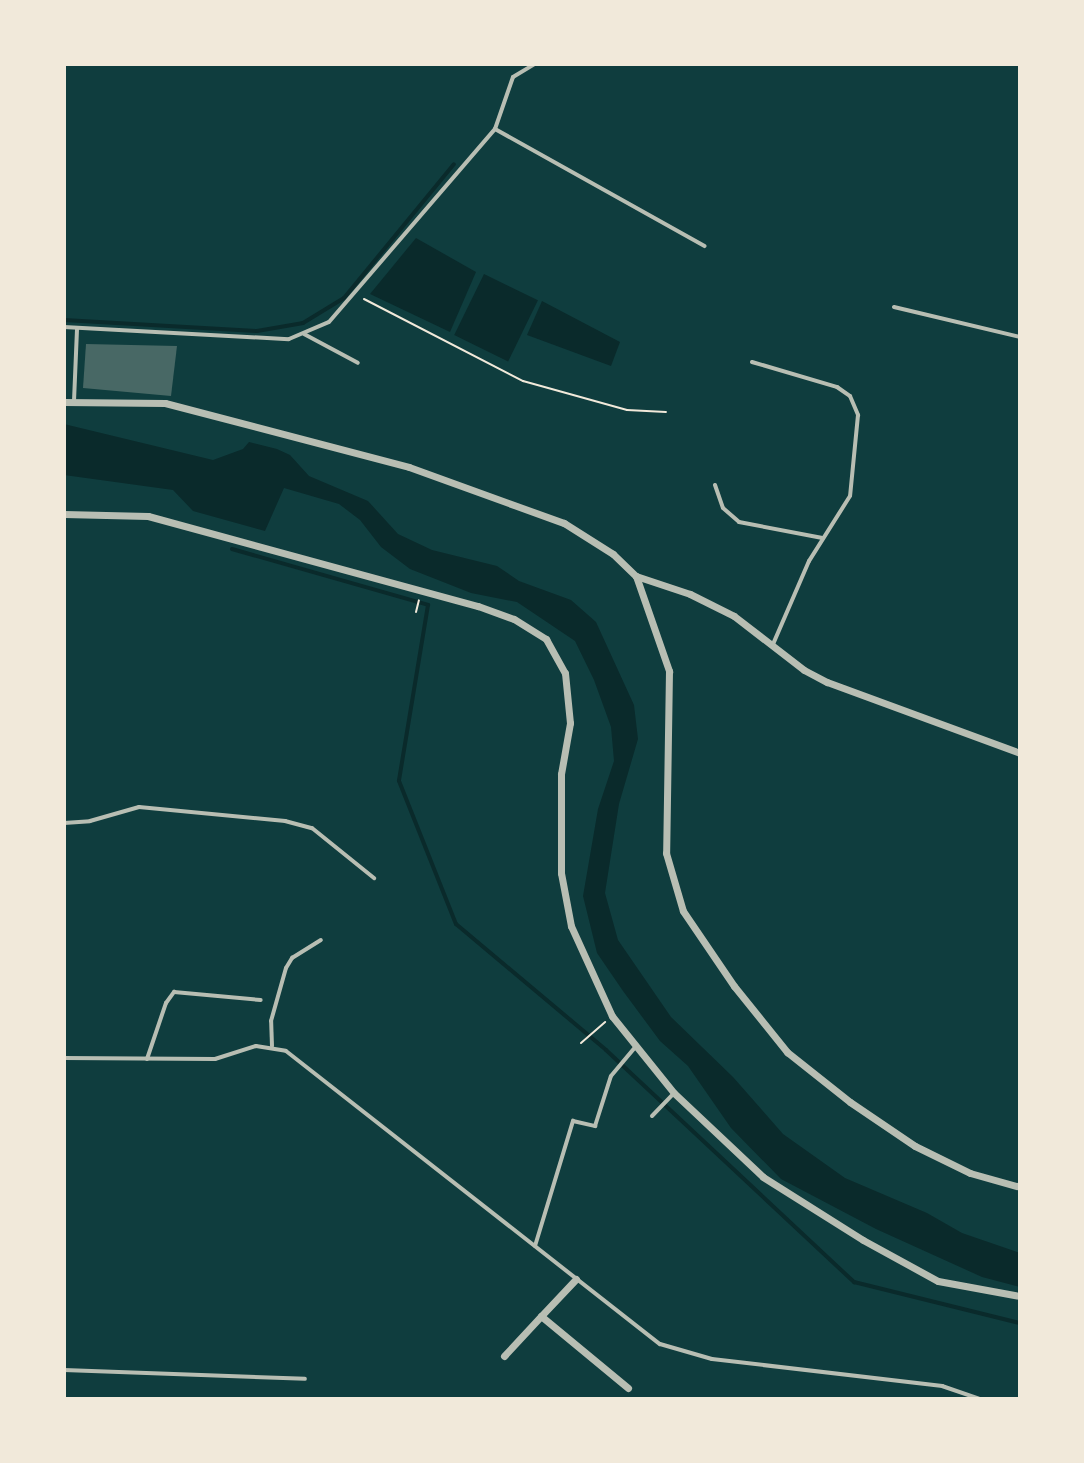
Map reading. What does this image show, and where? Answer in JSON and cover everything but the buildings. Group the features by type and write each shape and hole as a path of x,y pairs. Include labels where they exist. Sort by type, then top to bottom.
{"street":[{"path":"64,402 165,403 409,467 564,523 613,554 636,576 690,594 734,616 772,646 827,682 1020,753"},
{"path":"64,514 148,516 478,606 514,619 546,639 565,673 570,723 561,774 561,873 571,926 612,1016 674,1093 763,1177 863,1240 938,1281 1020,1296"},
{"path":"636,576 669,671 666,853 683,911 742,997 787,1052 850,1102 915,1146 970,1173 1020,1187"},
{"path":"504,1356 576,1279"},
{"path":"541,1316 628,1388"}],"lane":[{"path":"64,327 289,339 329,322 495,129 513,77 535,64"},
{"path":"495,129 704,246"},
{"path":"894,307 1020,337"},
{"path":"74,402 77,328"},
{"path":"303,333 358,363"},
{"path":"752,362 837,387 850,396 858,415 850,496 822,538 772,646"},
{"path":"715,485 723,508 739,522 822,538"},
{"path":"64,823 90,821 139,807 285,821 312,828 374,878"},
{"path":"272,1046 271,1021 286,968 292,958 321,940"},
{"path":"147,1059 166,1003 174,992 261,1000"},
{"path":"64,1058 215,1059 256,1046 272,1046 286,1051 660,1344 712,1359 942,1386 979,1399"},
{"path":"535,1246 573,1121 595,1126 611,1076 636,1046"},
{"path":"652,1116 674,1093"},
{"path":"64,1370 305,1379"}],"path":[{"path":"355,295 523,381 627,410 666,412"},
{"path":"581,1043 612,1016"}],"water":[{"path":"416,238 476,272 450,332 370,294"},
{"path":"484,274 538,300 508,361 454,335"},
{"path":"542,301 620,342 611,366 527,335"},
{"path":"64,424 213,460 243,449 249,442 277,449 290,455 309,476 368,501 398,534 432,550 497,566 519,581 571,600 596,622 634,705 638,739 619,804 605,893 618,940 671,1017 733,1077 783,1134 845,1178 927,1213 962,1233 1020,1253 1020,1287 982,1277 876,1229 781,1179 731,1128 688,1066 660,1041 623,991 597,953 583,896 598,809 614,761 611,727 594,680 575,641 517,602 471,593 410,569 381,547 360,520 339,504 284,488 265,531 193,511 173,490 64,475"}],"waterway":[{"path":"64,320 257,331 303,323 344,298 454,164"},
{"path":"232,549 428,605 399,781 456,924 606,1050 854,1282 1020,1323"}]}
